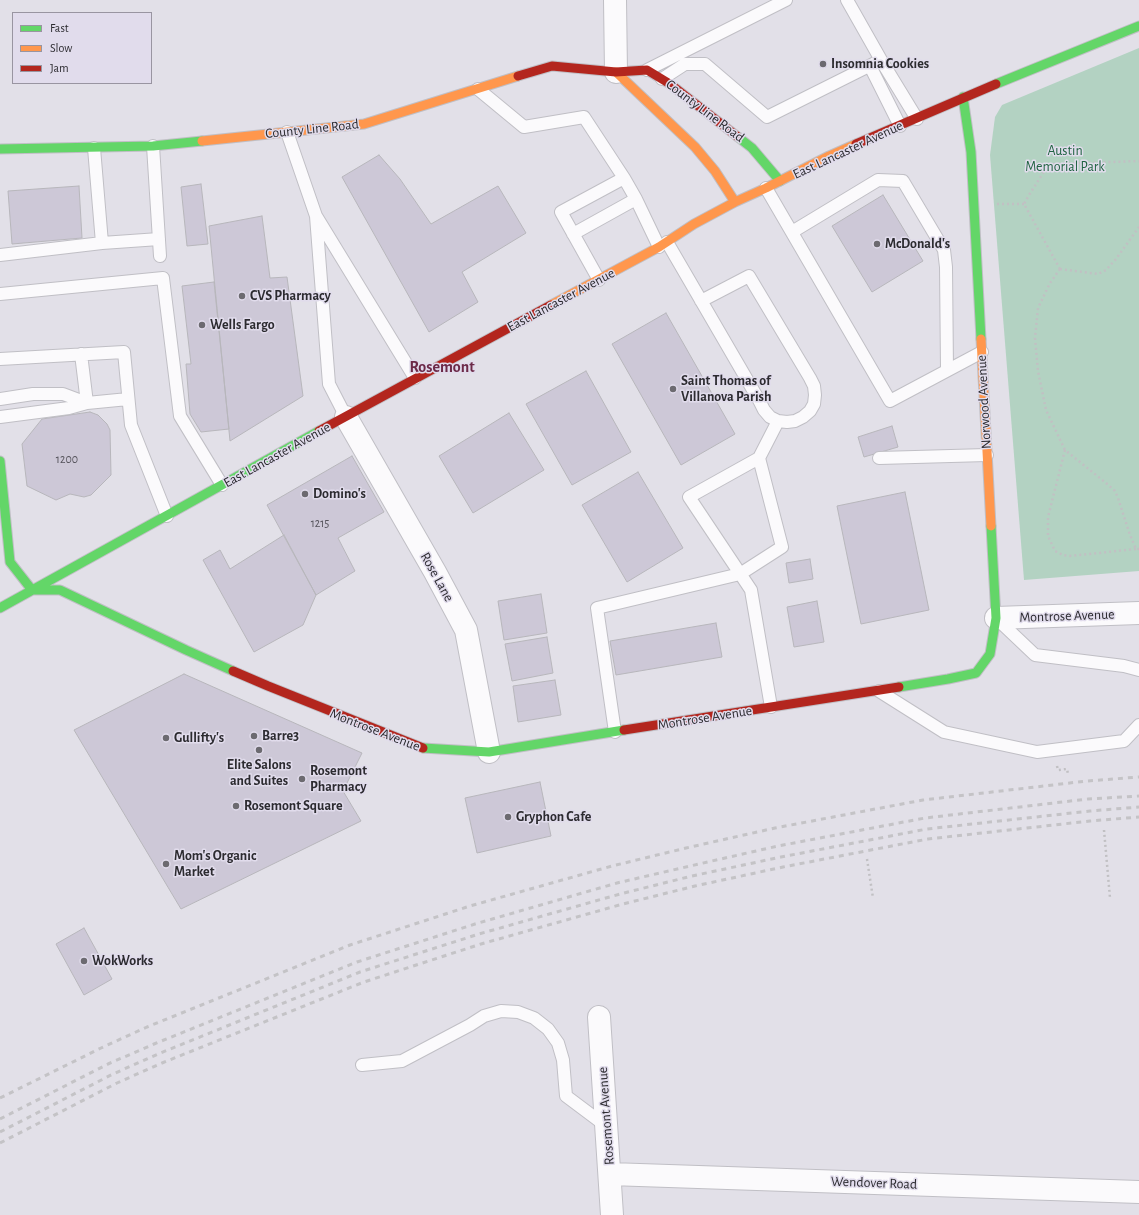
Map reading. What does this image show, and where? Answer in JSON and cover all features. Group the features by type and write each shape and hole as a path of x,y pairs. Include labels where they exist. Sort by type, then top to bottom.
{"main road":[{"name":"East Lancaster Avenue","path":"0,608 415,378 599,280 663,244 694,224 735,202 829,156 963,97 1139,26"},
{"name":"County Line Road","path":"0,149 153,146 364,124 552,66 616,72 647,70 662,79 752,148 780,181"},
{"name":"County Line Road","path":"616,72 695,147 715,171 735,202"},
{"name":"Norwood Avenue","path":"948,679 976,673 990,654 996,618 971,152 963,97"},
{"path":"0,461 10,562 32,590"},
{"name":"Montrose Avenue","path":"32,590 60,590 186,650 268,686 425,750 489,752 948,679"}],"street":[{"path":"615,0 616,72"},
{"name":"Rose Lane","path":"346,417 466,630 489,752"},
{"name":"Montrose Avenue","path":"996,618 1139,613"},
{"name":"Rosemont Avenue","path":"599,1017 612,1215"},
{"name":"Wendover Road","path":"610,1174 1139,1192"}],"lane":[{"path":"647,70 786,0"},
{"path":"847,0 881,60 917,118"},
{"path":"662,79 685,64 705,64 767,117 881,60"},
{"path":"870,66 900,126"},
{"path":"478,89 524,127 584,117 624,178 663,244 701,301 764,410 770,417 778,421 787,422 795,421 810,411 814,404 814,386 749,276 701,301"},
{"path":"287,132 316,216 415,378"},
{"path":"153,146 160,256"},
{"path":"94,148 102,243"},
{"path":"599,280 561,212 624,178"},
{"path":"792,232 878,180 903,181 944,250 946,267 947,370"},
{"path":"766,188 890,401 982,352"},
{"path":"573,234 636,199"},
{"path":"316,216 329,384 346,417"},
{"path":"0,255 102,243 159,239"},
{"path":"0,294 163,278 180,416 222,486"},
{"path":"0,359 124,352 131,425 167,516"},
{"path":"81,354 87,403"},
{"path":"0,399 33,394 63,394 87,403"},
{"path":"0,417 69,408 87,403 128,399"},
{"path":"771,707 751,590 689,497 759,458 778,421"},
{"path":"879,458 987,455"},
{"path":"615,732 597,608 740,574 782,547 759,458"},
{"path":"996,618 1035,655 1124,666 1139,670"},
{"path":"878,690 944,732 1037,752 1124,741 1139,725"},
{"path":"362,1065 402,1061 484,1016 501,1011 518,1012 534,1018 548,1029 558,1043 563,1060 566,1096 606,1126"}],"path":[{"path":"1024,204 1047,167 1054,164 1139,161"},
{"path":"974,204 1024,204"},
{"path":"1024,204 1060,269"},
{"path":"1060,269 1098,274 1106,270 1116,259 1139,227"},
{"path":"1060,269 1050,283 1038,308 1035,338 1038,372 1046,410 1064,450 1115,491 1130,534 1137,549 1070,556 1063,555 1055,550 1048,536 1048,517 1064,450"},
{"path":"1058,770 1067,769 1068,774"},
{"path":"1104,830 1110,898"},
{"path":"867,859 873,898"}],"green space":[{"name":"Austin Memorial Park","path":"1139,48 1139,571 1024,580 990,155 995,117 1002,105"}],"building":[{"path":"379,155 400,179 431,224 498,186 526,233 462,272 478,302 429,332 342,177"},
{"path":"201,184 208,244 187,246 181,187"},
{"path":"79,186 82,238 12,244 8,191"},
{"name":"McDonald's","path":"883,195 923,261 872,292 832,226"},
{"name":"CVS Pharmacy","path":"262,216 270,278 287,277 303,396 230,441 209,226"},
{"name":"Wells Fargo","path":"214,282 229,429 201,432 190,414 186,364 191,364 182,286"},
{"name":"Saint Thomas of Villanova Parish","path":"666,313 735,434 681,465 612,344"},
{"path":"586,371 631,452 572,485 526,404"},
{"path":"90,412 98,415 107,424 110,430 111,475 91,495 84,497 70,494 56,500 27,486 22,444 42,419"},
{"path":"509,413 544,470 473,513 439,456"},
{"path":"892,426 898,447 864,457 858,437"},
{"path":"352,456 384,512 338,538 355,571 316,595 267,505"},
{"path":"638,472 683,548 627,582 582,505"},
{"path":"905,492 929,610 861,624 837,506"},
{"path":"284,535 316,595 303,625 254,652 203,560 220,550 230,569"},
{"path":"810,559 813,579 789,583 786,563"},
{"path":"541,594 547,633 504,640 498,601"},
{"path":"817,601 824,642 794,647 787,607"},
{"path":"716,623 722,657 616,675 610,641"},
{"path":"547,637 553,673 512,681 505,644"},
{"name":"Rosemont Square","path":"184,674 362,753 343,791 361,821 181,909 74,730"},
{"path":"555,680 561,715 518,722 513,686"},
{"name":"Gryphon Cafe","path":"540,782 551,836 477,853 465,798"},
{"name":"WokWorks","path":"84,928 112,979 84,995 56,944"}],"railway":[{"path":"0,1098 147,1027 350,945 470,906 612,866 775,828 923,800 1087,781 1139,777"},
{"path":"0,1119 108,1064 357,962 475,924 617,883 778,846 925,818 1088,799 1139,796"},
{"path":"0,1132 113,1074 158,1054 360,972 479,934 620,894 692,876 781,857 927,829 1139,807"},
{"path":"0,1143 117,1083 162,1063 364,982 481,944 623,904 695,886 783,867 928,839 1139,817"}],"traffic: fast":[{"path":"996,84 1139,26"},
{"path":"963,97 971,152 981,339"},
{"path":"738,137 752,148 780,181"},
{"path":"0,149 153,146 202,141"},
{"path":"0,608 319,431"},
{"path":"0,461 10,562 32,590 60,590 233,671"},
{"path":"899,687 976,673 990,654 996,618 991,526"},
{"path":"423,748 489,752 624,730"}],"traffic: slow":[{"path":"616,72 695,147 715,171 735,202"},
{"path":"202,141 364,124 518,76"},
{"path":"551,305 659,247 694,224 735,202 856,144"},
{"path":"981,339 991,526"}],"traffic: jam":[{"path":"518,76 552,66 616,72 647,70 670,84 738,137"},
{"path":"856,144 996,84"},
{"path":"319,431 551,305"},
{"path":"233,671 423,748"},
{"path":"624,730 899,687"}],"place":[{"name":"Insomnia Cookies","path":"823,64"},
{"name":"McDonald's","path":"877,244"},
{"name":"CVS Pharmacy","path":"242,296"},
{"name":"Wells Fargo","path":"202,325"},
{"name":"Saint Thomas of Villanova Parish","path":"673,389"},
{"name":"Domino's","path":"305,494"},
{"name":"Barre3","path":"254,736"},
{"name":"Gullifty's","path":"166,738"},
{"name":"Elite Salons and Suites","path":"259,750"},
{"name":"Rosemont Pharmacy","path":"302,779"},
{"name":"Rosemont Square","path":"236,806"},
{"name":"Gryphon Cafe","path":"508,817"},
{"name":"Mom's Organic Market","path":"166,864"},
{"name":"WokWorks","path":"84,961"}],"district":[{"name":"Rosemont","path":"442,367"}]}
